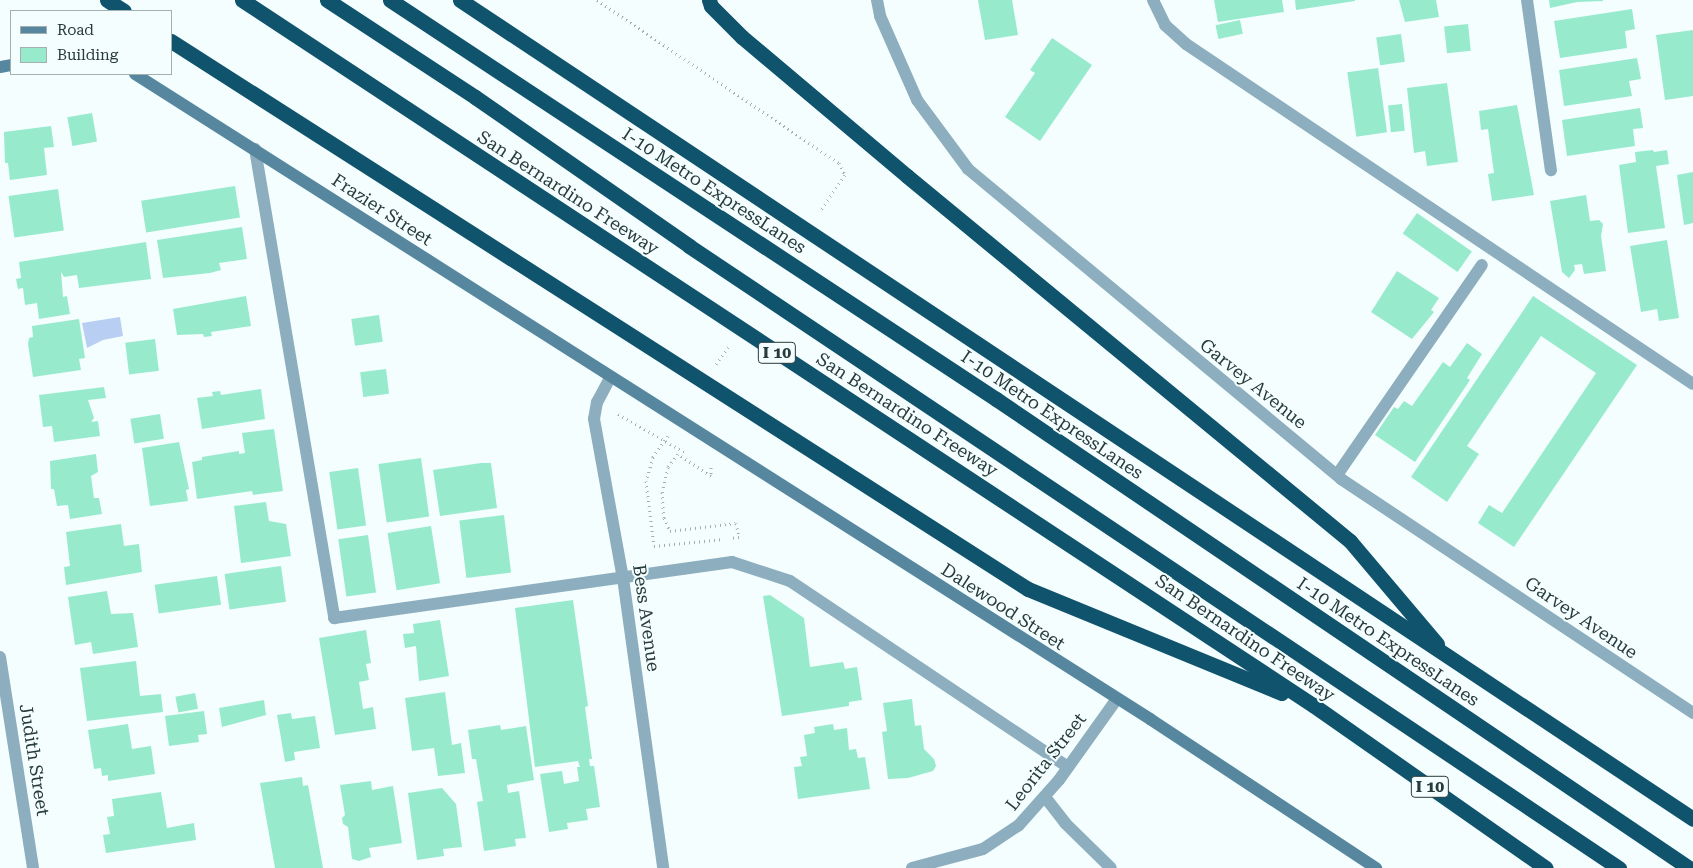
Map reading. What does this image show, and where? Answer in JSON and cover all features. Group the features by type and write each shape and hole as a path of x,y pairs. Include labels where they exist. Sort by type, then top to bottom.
{"highway":[{"path":"107,0 122,10"},
{"name":"San Bernardino Freeway","path":"242,0 1313,705 1546,868"},
{"path":"327,0 475,97 690,246 1619,868"},
{"name":"I-10 Metro ExpressLanes","path":"390,0 1004,405 1689,868"},
{"path":"460,0 1693,819"},
{"path":"709,0 711,6 742,37 900,170 1350,541 1449,658"},
{"path":"172,42 1028,589 1313,705"}],"street":[{"name":"Garvey Avenue","path":"877,0 880,16 917,100 968,169 1337,475 1693,713"},
{"path":"1153,0 1165,25 1186,44 1693,384"},
{"path":"1527,0 1551,170"},
{"name":"Frazier Street","path":"137,75 255,149 610,378"},
{"path":"255,149 334,618 732,562 790,581 1068,767"},
{"path":"1337,475 1482,265"},
{"name":"Bess Avenue","path":"610,378 597,402 594,419 623,578 663,868"},
{"name":"Dalewood Street","path":"610,378 1116,700 1150,719 1376,868"},
{"name":"Judith Street","path":"0,657 33,868"},
{"name":"Leorita Street","path":"912,868 946,864 983,849 1019,825 1045,797 1116,700"},
{"path":"1045,797 1065,824 1111,868"}],"path":[{"path":"597,0 839,163 845,175"},
{"path":"597,402 698,460"},
{"path":"653,457 646,481 654,546 739,538 736,523 670,531 664,518 662,492 668,467 678,454 711,476 713,469 706,464"}],"water":[{"path":"120,317 123,336 103,340 87,348 82,323"}],"building":[{"path":"978,0 1012,0 1018,35 985,40"},
{"path":"1214,0 1282,0 1284,12 1218,22"},
{"path":"1295,0 1355,0 1355,1 1296,10"},
{"path":"1399,0 1436,0 1439,17 1405,22"},
{"path":"1549,0 1603,1 1577,2 1550,8"},
{"path":"1632,9 1635,29 1625,31 1627,48 1560,58 1554,21"},
{"path":"1240,20 1243,34 1218,39 1216,25"},
{"path":"1468,24 1471,51 1447,53 1444,27"},
{"path":"1693,30 1693,96 1665,100 1656,35"},
{"path":"1401,34 1405,62 1380,65 1376,37"},
{"path":"1052,38 1092,65 1040,141 1005,117 1035,73 1030,70"},
{"path":"1637,58 1641,79 1629,81 1632,96 1564,106 1559,70"},
{"path":"1378,68 1387,132 1356,137 1347,72"},
{"path":"1447,83 1458,162 1427,166 1425,151 1414,153 1407,88"},
{"path":"1402,104 1405,131 1391,132 1388,105"},
{"path":"1517,105 1534,195 1492,201 1488,174 1494,173 1488,129 1481,130 1479,111"},
{"path":"1640,108 1643,128 1633,129 1635,146 1567,156 1562,120"},
{"path":"92,113 97,142 72,146 67,117"},
{"path":"51,126 54,147 44,148 47,175 10,180 8,163 5,163 4,132"},
{"path":"1653,150 1654,152 1667,150 1669,164 1656,166 1665,228 1628,233 1619,165 1636,162 1635,152"},
{"path":"1693,172 1693,223 1684,225 1677,175"},
{"path":"235,186 240,218 146,232 141,201"},
{"path":"58,189 64,231 14,238 8,196"},
{"path":"1586,195 1590,221 1599,220 1603,224 1601,236 1606,271 1584,274 1582,264 1574,265 1575,270 1569,278 1562,272 1550,201"},
{"path":"1417,213 1472,251 1458,272 1403,233"},
{"path":"242,227 247,259 219,263 221,270 210,273 163,278 157,240"},
{"path":"1667,240 1679,318 1659,321 1657,309 1641,312 1630,246"},
{"path":"146,242 151,279 79,288 77,275 64,277 61,272 63,297 67,296 70,314 39,319 37,303 25,305 23,288 18,289 16,279 21,278 19,262"},
{"path":"1397,271 1439,298 1431,310 1434,312 1412,339 1371,312"},
{"path":"246,296 251,326 211,332 212,336 204,337 203,334 177,335 173,309"},
{"path":"1533,296 1637,365 1514,547 1478,523 1489,505 1502,513 1596,373 1541,336 1467,446 1479,454 1447,502 1411,477"},
{"path":"379,315 383,342 355,346 351,319"},
{"path":"79,319 85,358 79,359 81,370 33,377 28,344 29,338 33,337 32,326"},
{"path":"155,339 159,371 129,374 125,343"},
{"path":"1467,343 1482,354 1467,378 1470,380 1415,462 1375,435 1394,407 1398,409 1404,401 1412,406 1443,362 1450,367"},
{"path":"386,369 389,394 363,397 360,372"},
{"path":"104,387 106,398 88,400 94,418 91,422 98,421 100,436 54,442 52,426 43,427 39,395"},
{"path":"261,389 265,419 202,429 197,398 213,396 212,392 220,391 221,395"},
{"path":"160,414 164,439 134,443 130,419"},
{"path":"274,429 283,491 253,495 252,491 197,499 192,462 202,460 202,457 239,451 239,454 245,453 242,433"},
{"path":"179,442 189,489 186,490 188,501 150,506 142,448"},
{"path":"96,454 98,472 91,476 94,498 99,498 102,514 70,519 68,505 57,506 54,489 51,489 50,461"},
{"path":"421,458 429,516 387,522 378,464"},
{"path":"491,463 497,508 440,516 433,470"},
{"path":"358,468 366,525 337,529 329,472"},
{"path":"266,502 269,521 286,524 291,556 241,563 234,506"},
{"path":"504,515 511,573 466,578 459,520"},
{"path":"121,524 124,546 139,544 142,572 66,585 64,567 70,566 66,532"},
{"path":"431,526 440,583 397,590 388,533"},
{"path":"368,535 376,592 346,597 338,539"},
{"path":"281,566 286,602 230,610 225,574"},
{"path":"217,576 221,605 159,613 155,585"},
{"path":"107,591 111,614 133,613 138,647 93,654 91,642 75,645 68,597"},
{"path":"770,595 804,618 810,667 843,662 845,669 857,667 862,700 849,702 849,706 782,716 763,596"},
{"path":"573,600 588,706 585,707 592,759 589,759 590,766 594,766 600,807 586,809 588,820 567,823 568,829 549,832 540,774 562,771 564,784 579,781 577,767 580,767 578,761 535,767 515,608"},
{"path":"440,620 449,676 419,681 416,646 405,648 403,634 414,633 413,624"},
{"path":"366,630 371,663 366,664 369,680 359,682 363,709 373,707 376,729 335,735 319,638"},
{"path":"136,661 140,696 161,694 163,712 87,721 80,668"},
{"path":"445,692 452,745 461,743 465,773 438,776 434,748 412,751 405,698"},
{"path":"195,693 198,709 178,713 175,697"},
{"path":"912,699 915,726 921,725 924,749 934,759 936,766 933,771 908,778 888,779 882,732 887,731 883,703"},
{"path":"264,700 266,715 222,727 219,708"},
{"path":"204,711 207,734 198,735 199,742 169,746 165,716"},
{"path":"291,713 292,719 315,716 320,748 294,752 295,760 285,762 277,715"},
{"path":"128,724 132,749 151,746 155,774 108,781 108,775 102,776 101,768 94,769 88,730"},
{"path":"833,724 834,730 847,728 849,750 856,749 858,758 865,757 870,789 798,799 794,767 802,766 800,757 807,756 804,735 815,733 814,727"},
{"path":"500,725 501,730 526,726 534,780 507,785 508,793 519,791 526,838 515,839 516,846 484,851 477,802 483,801 476,759 472,759 468,730"},
{"path":"302,777 303,786 308,785 323,868 275,868 260,783"},
{"path":"371,781 372,790 393,786 402,843 369,848 371,857 359,861 352,859 348,827 343,824 342,818 345,815 340,785"},
{"path":"442,788 456,804 462,847 443,849 444,856 417,860 408,793"},
{"path":"161,792 167,828 194,823 196,840 106,853 103,835 110,834 107,817 114,816 112,799"}]}
